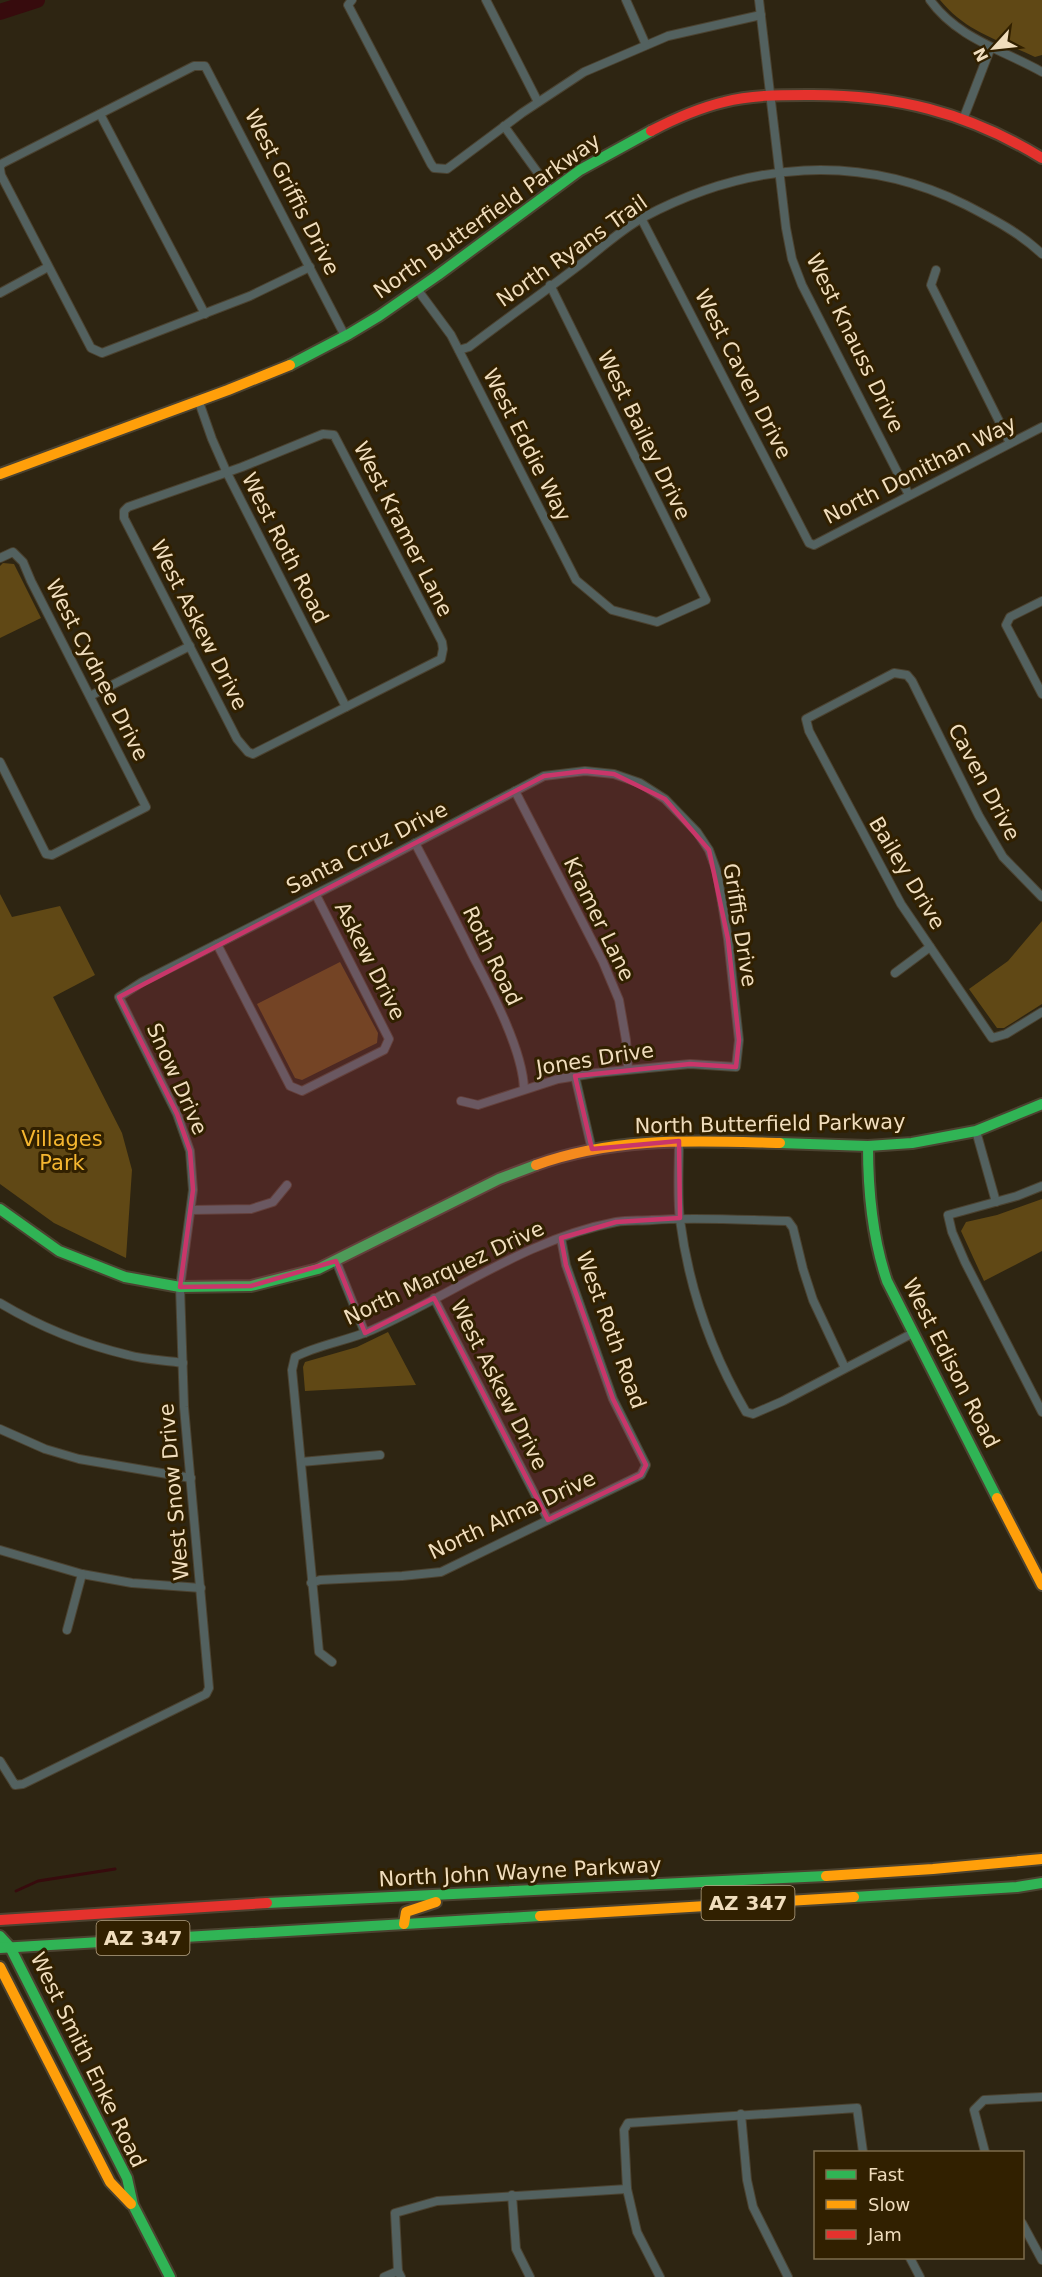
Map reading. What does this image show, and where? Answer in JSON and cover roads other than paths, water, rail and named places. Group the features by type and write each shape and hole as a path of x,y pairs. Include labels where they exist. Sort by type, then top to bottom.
{"main road":[{"name":"North Butterfield Parkway","path":"0,474 199,402 288,366 345,336 417,289 582,168 667,122 734,99 771,95 863,95 917,104 964,117 1020,144 1042,158"},
{"name":"North Butterfield Parkway","path":"0,1209 59,1251 125,1277 180,1287 251,1286 318,1269 499,1179 592,1150 654,1141 868,1146 923,1141 976,1131 1042,1104"},
{"name":"West Edison Road","path":"868,1146 867,1187 870,1220 887,1281 1042,1585"},
{"name":"North John Wayne Parkway","path":"0,1920 211,1906 461,1896 931,1869 1042,1859"},
{"name":"AZ 347","path":"5,1947 880,1896 1017,1887 1042,1883"},
{"path":"404,1924 404,1914 409,1910 461,1896"},
{"name":"West Smith Enke Road","path":"0,1936 127,2178 132,2205"},
{"name":"West Smith Enke Road","path":"0,1967 110,2182 132,2205 170,2277"},
{"path":"55,2076 67,2083 91,2127 103,2132"}],"street":[{"path":"486,0 538,102"},
{"path":"626,0 646,45"},
{"name":"West Knauss Drive","path":"759,0 792,259 802,285 909,495"},
{"path":"930,0 940,15 978,41 1042,72"},
{"path":"350,2 434,168 447,169 504,126 584,72 668,36 761,15"},
{"path":"964,117 991,47"},
{"name":"West Griffis Drive","path":"100,114 194,66 205,66 345,336"},
{"path":"205,314 100,114 3,163 0,167 1,175 91,348 102,353 205,314 250,296 310,267"},
{"path":"504,126 551,191"},
{"name":"North Ryans Trail","path":"459,350 469,348 641,218 696,193 780,171 844,171 872,174 935,190 999,221 1042,254"},
{"name":"West Caven Drive","path":"641,218 809,543 814,545"},
{"path":"0,293 48,267"},
{"path":"936,270 931,285 1010,443"},
{"name":"West Bailey Drive","path":"550,285 706,600 657,622 612,610"},
{"name":"West Eddie Way","path":"417,289 452,335 576,580 612,610"},
{"name":"West Roth Road","path":"199,402 227,473 346,707"},
{"name":"North Donithan Way","path":"814,545 1042,427"},
{"name":"West Kramer Lane","path":"227,473 323,434 334,435 442,642 441,659 346,707"},
{"name":"West Askew Drive","path":"227,473 128,507 124,511 124,518 237,739 248,752 253,754 346,707"},
{"name":"West Cydnee Drive","path":"0,558 13,552 23,561 146,807 52,855 46,854 0,762"},
{"path":"1042,601 1010,617 1006,625 1042,694"},
{"path":"90,696 190,646"},
{"name":"Bailey Drive","path":"907,675 894,673 806,719 809,730 889,883 992,1038 1006,1034 1042,1012"},
{"name":"Caven Drive","path":"907,675 979,816 1003,857 1042,897"},
{"name":"Santa Cruz Drive","path":"119,997 142,982 316,895 544,776 585,771 614,774 640,783"},
{"name":"Griffis Drive","path":"640,783 665,799 697,832 709,850 717,872 728,939 739,1040 736,1067"},
{"name":"Kramer Lane","path":"515,791 603,962 619,1000 628,1069"},
{"name":"Roth Road","path":"415,843 498,1005 512,1042 524,1089"},
{"name":"Askew Drive","path":"217,944 286,1080 296,1090 307,1089 344,1071 384,1050 388,1044 387,1033 316,895"},
{"path":"895,973 930,947"},
{"name":"Snow Drive","path":"119,997 177,1114 190,1151 193,1190 180,1287"},
{"name":"Jones Drive","path":"461,1101 478,1105 558,1078 628,1069 690,1064 736,1067"},
{"path":"575,1076 592,1150"},
{"path":"976,1131 996,1202"},
{"path":"679,1141 680,1218 693,1288 705,1328 746,1412 753,1414 783,1401 913,1333"},
{"path":"191,1210 251,1209 273,1202 287,1185"},
{"path":"1042,1186 948,1215 952,1232 965,1262 1042,1412"},
{"name":"North Marquez Drive","path":"301,1462 292,1370 295,1357 365,1333 529,1249 616,1222 680,1218 788,1221 793,1228 813,1300 845,1368"},
{"name":"West Roth Road","path":"561,1238 566,1265 613,1399 646,1465"},
{"path":"336,1261 365,1333"},
{"name":"West Snow Drive","path":"0,1761 15,1785 23,1784 207,1694 209,1688 191,1478 180,1287"},
{"name":"West Askew Drive","path":"434,1298 548,1520"},
{"path":"0,1303 30,1322 71,1338 129,1356 183,1363"},
{"path":"0,1429 45,1449 79,1459 191,1478"},
{"path":"332,1662 319,1652 301,1462 380,1455"},
{"name":"North Alma Drive","path":"311,1583 320,1580 441,1572 641,1475 646,1465"},
{"path":"0,1550 82,1574 132,1582 201,1588"},
{"path":"67,1630 82,1574"},
{"path":"985,2151 974,2110 984,2100 1042,2097"},
{"path":"660,2277 637,2232 627,2189 624,2130 628,2122 857,2108 863,2151"},
{"path":"741,2114 747,2180 753,2206 788,2277"},
{"path":"384,2277 399,2274 395,2213 437,2201 627,2189"},
{"path":"512,2195 516,2249 530,2277"},
{"path":"1024,2225 1042,2260"},
{"path":"911,2259 920,2277"}],"waterway":[{"path":"0,12 37,0"},
{"path":"16,1891 38,1881 115,1869"}],"park label":[{"name":"Villages Park","path":"62,1151"}]}
